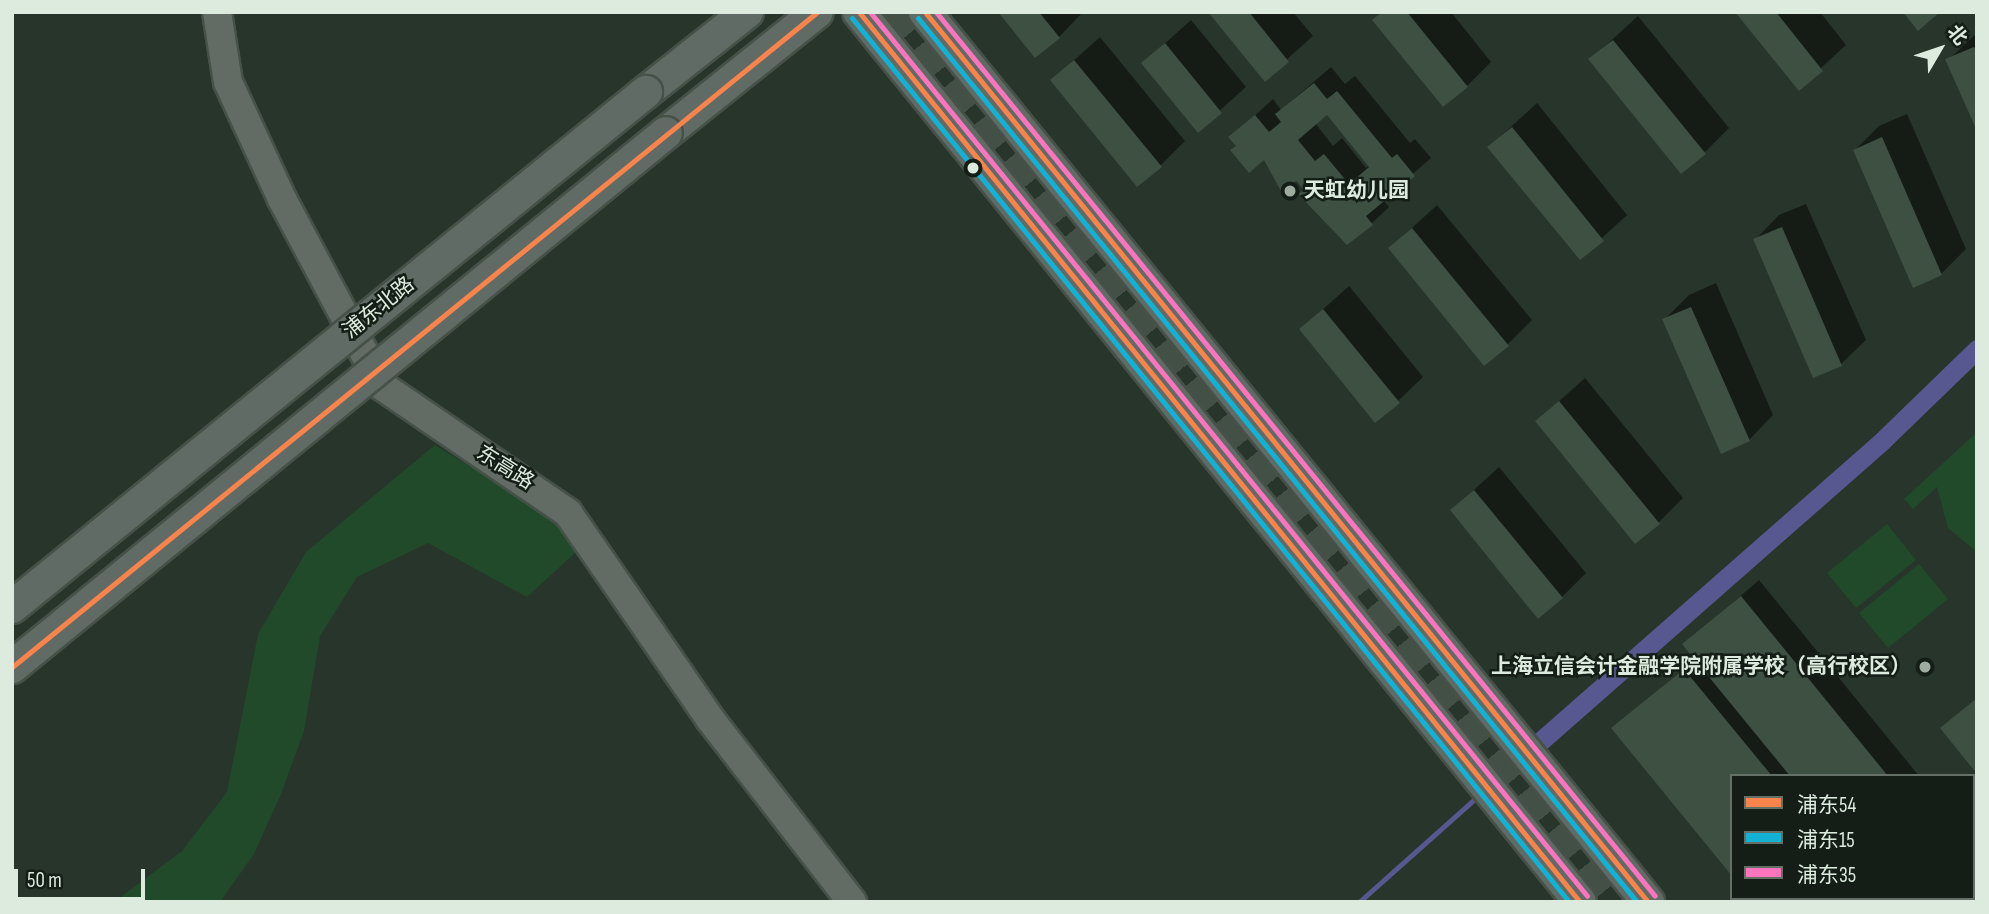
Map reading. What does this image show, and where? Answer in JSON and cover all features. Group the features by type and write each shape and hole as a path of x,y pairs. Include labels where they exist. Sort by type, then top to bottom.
{"main road":[{"name":"浦东北路","path":"12,607 747,12"},
{"path":"12,667 817,12"},
{"path":"859,12 1580,902"},
{"path":"925,12 1648,902"},
{"path":"1186,357 1636,902"}],"street":[{"name":"东高路","path":"217,12 228,82 282,199 382,386 568,513 709,719 852,902"}],"green space":[{"path":"1977,432 1977,552 1948,528 1937,487 1913,509 1904,499"},
{"path":"435,445 550,516 576,552 527,597 428,543 357,577 320,636 304,731 281,794 254,854 220,902 114,902 182,851 227,792 258,634 306,552"},
{"path":"1887,524 1916,560 1856,608 1827,573"},
{"path":"1919,564 1948,599 1888,648 1859,613"}],"building":[{"path":"998,12 1039,12 1060,38 1035,58"},
{"path":"1208,12 1249,12 1289,62 1265,82"},
{"path":"1382,12 1407,12 1468,87 1443,107 1372,20"},
{"path":"1735,12 1776,12 1823,71 1799,91"},
{"path":"1903,12 1940,12 1918,31"},
{"path":"1613,40 1706,154 1681,174 1588,59"},
{"path":"1165,43 1222,113 1198,133 1141,63"},
{"path":"1974,47 1977,52 1977,131 1945,59"},
{"path":"1074,60 1162,167 1137,187 1050,80"},
{"path":"1314,83 1327,99 1337,91 1392,158 1397,154 1415,176 1366,216 1373,225 1347,245 1298,194 1304,190 1296,181 1282,193 1264,160 1249,173 1230,150 1236,146 1228,137 1255,115 1269,132 1281,122 1275,114","holes":["1327,115 1369,167 1349,184 1324,154 1315,161 1298,140"]},
{"path":"1512,127 1604,241 1580,260 1487,147"},
{"path":"1882,137 1942,275 1913,288 1853,150"},
{"path":"1782,227 1842,366 1813,378 1753,239"},
{"path":"1412,228 1509,346 1484,366 1388,248"},
{"path":"1691,307 1750,441 1721,454 1662,319"},
{"path":"1323,309 1400,403 1375,423 1299,329"},
{"path":"1559,401 1660,524 1635,544 1535,421"},
{"path":"1474,490 1563,598 1538,619 1450,510"},
{"path":"1741,596 1886,774 1788,774 1682,644"},
{"path":"1684,669 1770,774 1730,774 1730,874 1611,728"},
{"path":"1977,698 1977,774 1940,728"},
{"path":"1752,900 1874,902 1753,902"}],"waterway":[{"path":"1535,746 1883,440 1977,349"},
{"path":"1495,781 1519,760"},
{"path":"1359,902 1479,795"}],"tunnel":[{"path":"885,12 1606,902"}],"transit line":[{"name":"浦东54","path":"12,667 817,12"},
{"name":"浦东54","path":"859,12 1580,902"},
{"name":"浦东35","path":"870,12 1587,896"},
{"name":"浦东54","path":"925,12 1648,902"},
{"name":"浦东35","path":"936,12 1655,896"},
{"name":"浦东15","path":"852,18 1569,902"},
{"name":"浦东15","path":"918,18 1637,902"}],"place":[{"name":"天虹幼儿园","path":"1290,191"},
{"name":"上海立信会计金融学院附属学校（高行校区）","path":"1925,667"}]}
